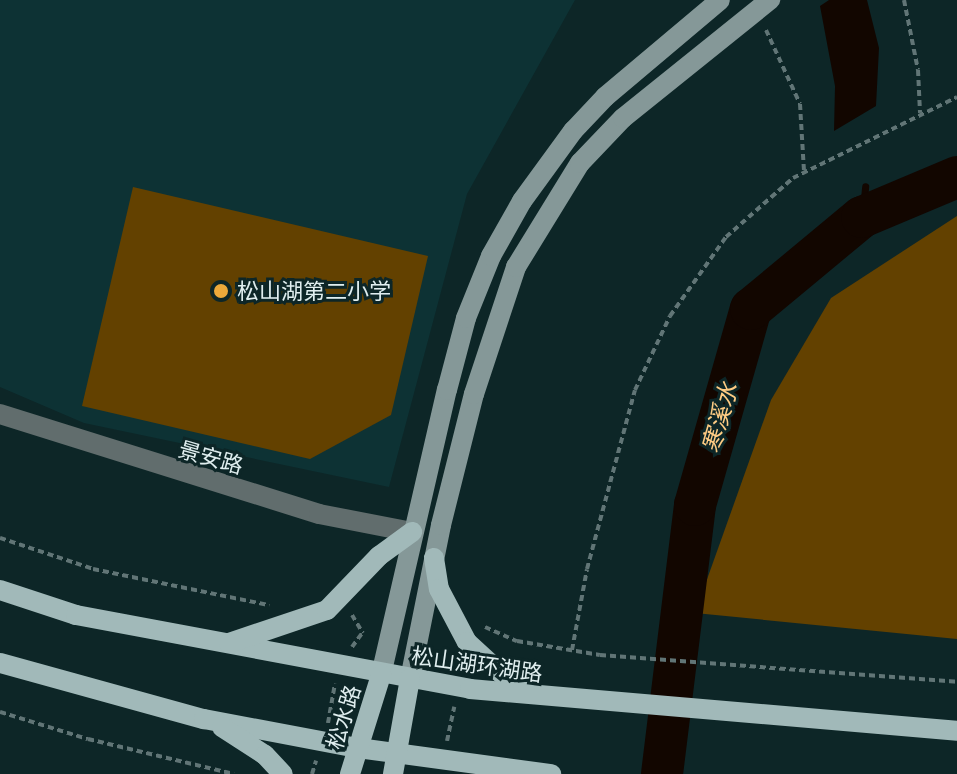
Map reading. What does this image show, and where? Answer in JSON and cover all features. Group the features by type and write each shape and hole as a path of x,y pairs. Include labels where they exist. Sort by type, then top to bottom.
{"main road":[{"path":"381,675 412,532 466,318 491,256 522,201 605,97 720,0"},
{"path":"395,764 434,558 493,328 545,215 580,163 623,118 764,5"},
{"path":"222,644 327,610 379,556 412,532"},
{"path":"434,558 444,603 467,642 504,676 555,699"},
{"name":"松山湖环湖路","path":"0,590 76,615 457,687 596,704 957,731"},
{"path":"0,663 204,719 358,748 395,764 441,761 548,774"},
{"name":"松水路","path":"350,774 381,675"},
{"path":"204,719 255,748 283,774"}],"street":[{"name":"景安路","path":"0,414 319,514 412,532"}],"path":[{"path":"904,0 918,70 920,113"},
{"path":"764,5 800,104 804,172"},
{"path":"572,650 587,569 635,390 670,316 726,237 804,172 957,97"},
{"path":"0,538 93,569 284,607"},
{"path":"482,625 517,641 600,655 957,682"},
{"path":"441,761 457,687"},
{"path":"0,712 88,739 234,774"}],"shaded area":[{"name":"松山湖第二小学","path":"0,0 575,0 467,194 389,487 84,423 0,387"},
{"path":"829,0 867,0 879,48 876,106 834,131 835,86 820,6"},
{"path":"133,187 428,256 391,415 310,459 82,406"},
{"path":"957,216 957,639 695,613 771,400 831,298"}],"waterway":[{"name":"寒溪水","path":"662,774 695,505 751,309 862,217 957,177"},
{"path":"862,217 865,186"}],"place":[{"name":"松山湖第二小学","path":"221,291"}]}
